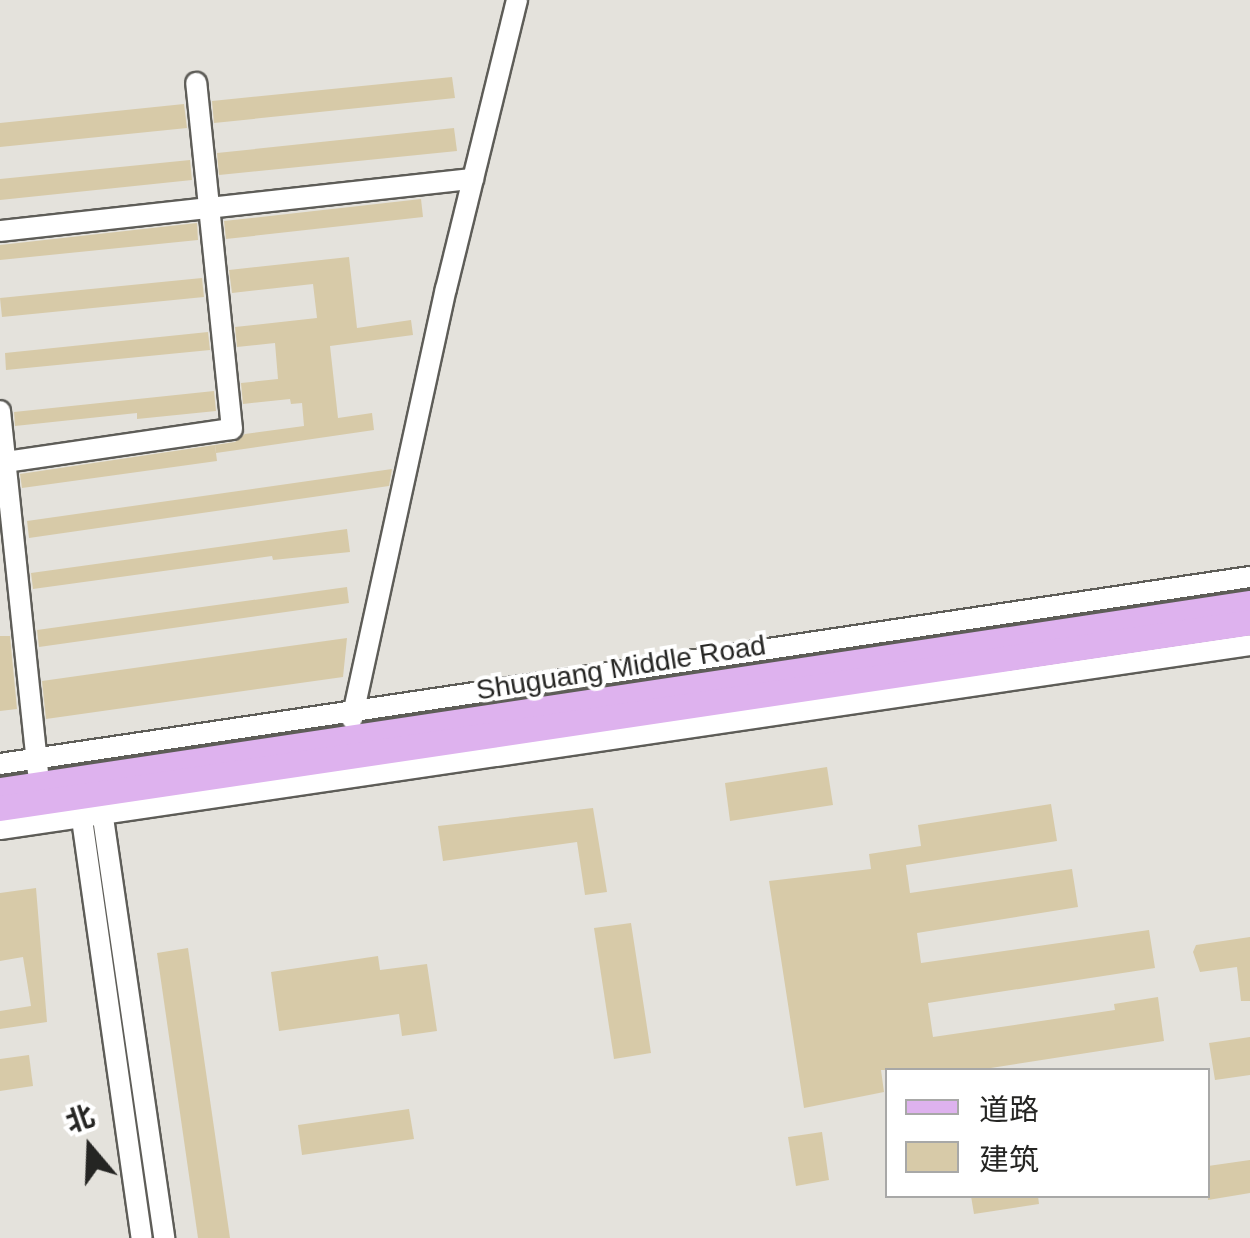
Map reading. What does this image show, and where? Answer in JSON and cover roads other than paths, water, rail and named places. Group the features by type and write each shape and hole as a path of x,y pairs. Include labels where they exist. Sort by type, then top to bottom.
{"main road":[{"name":"Shuguang Middle Road","path":"0,790 38,771 89,796 349,739 1250,602"},
{"name":"Shuguang Middle Road","path":"0,808 1250,622"}],"street":[{"path":"349,739 473,179 517,0"},
{"path":"5,462 232,428 196,83"},
{"path":"0,231 473,179"},
{"path":"0,411 38,771"},
{"path":"0,764 38,771 354,710 1250,577"},
{"path":"0,829 89,796 1250,645"},
{"path":"89,796 142,1238"},
{"path":"89,796 164,1238"}]}
